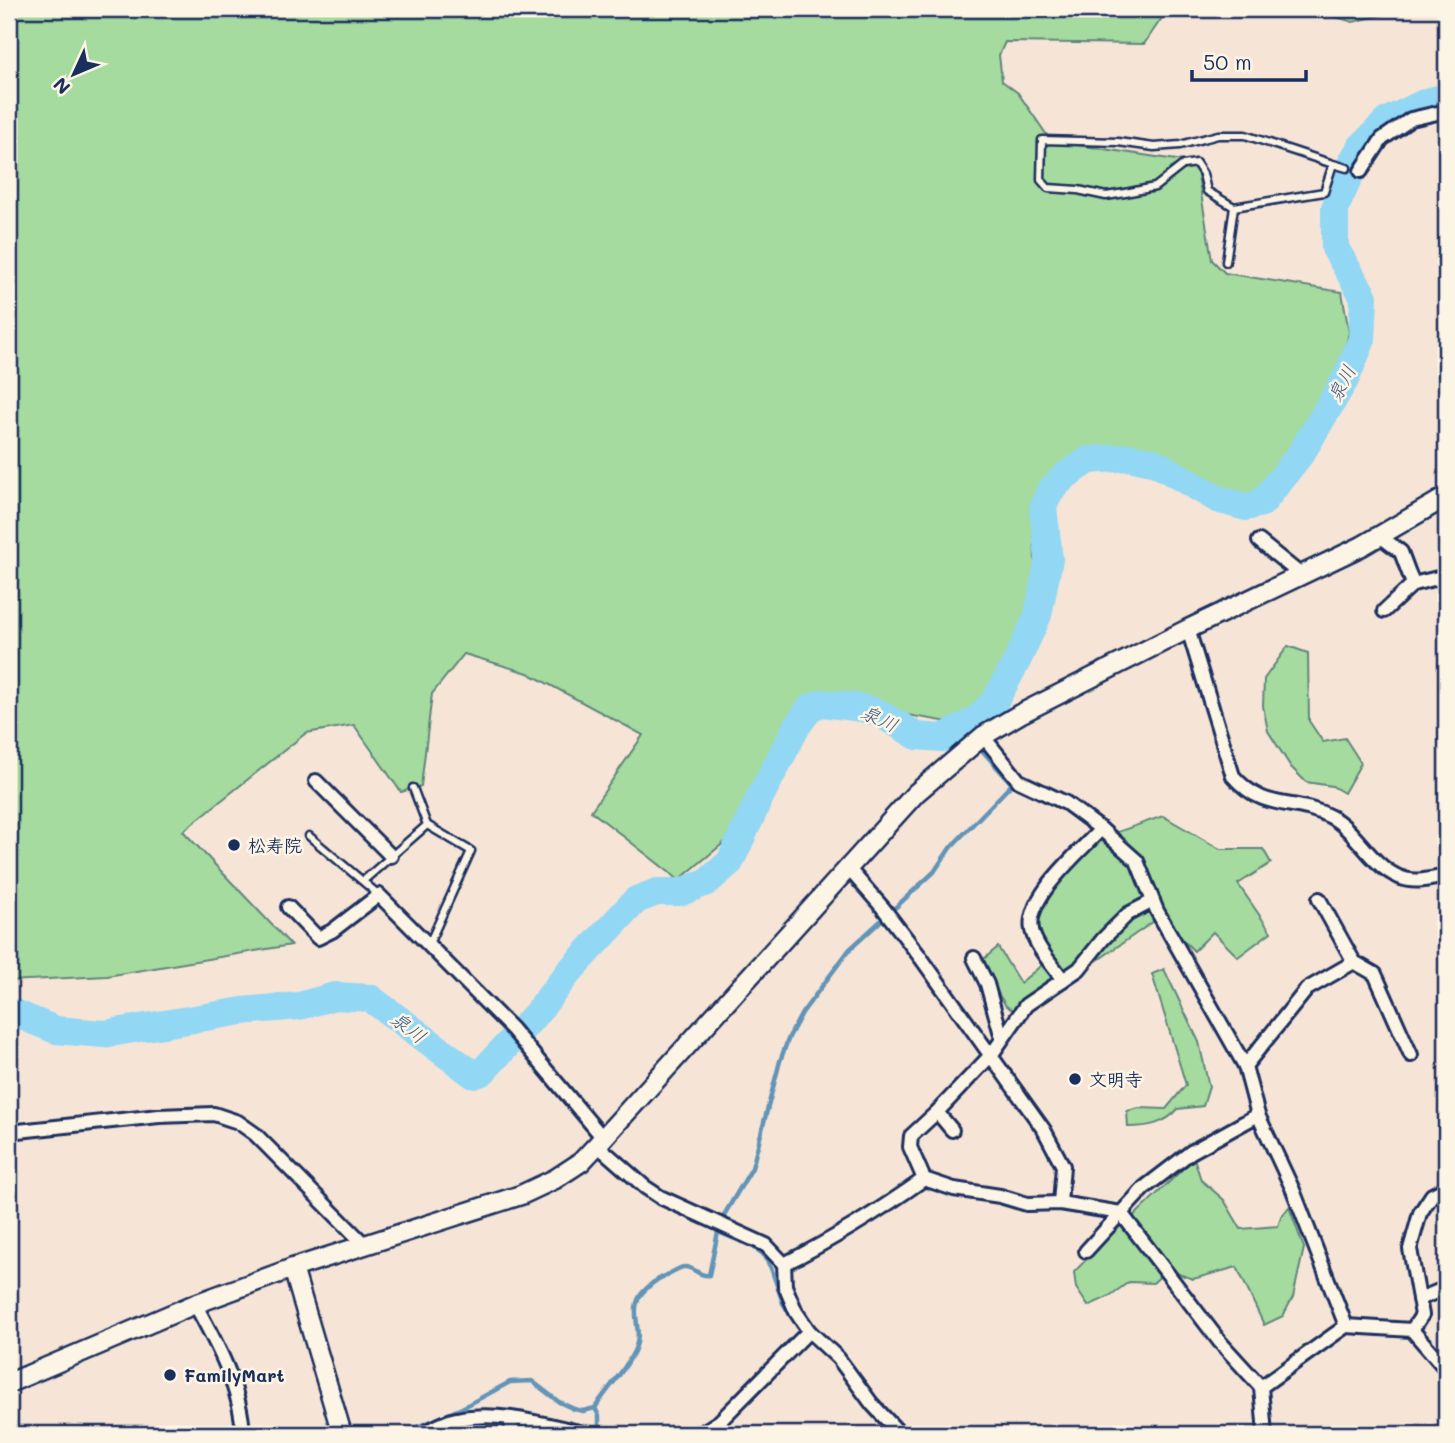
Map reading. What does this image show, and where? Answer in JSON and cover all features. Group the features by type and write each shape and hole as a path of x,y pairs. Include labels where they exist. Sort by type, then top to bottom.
{"street":[{"path":"1361,171 1382,139 1391,132 1411,119 1446,111"},
{"path":"9,1383 195,1304 293,1268 521,1195 555,1179 581,1162 600,1142 916,793 983,736 1020,714 1188,629 1380,536 1446,497"},
{"path":"1380,536 1401,552 1413,584"},
{"path":"1259,541 1301,575"},
{"path":"1384,611 1413,584 1446,576"},
{"path":"1188,629 1233,776 1245,790 1264,800 1316,810 1334,818 1386,872 1400,878 1410,882 1446,876"},
{"path":"983,736 1019,781 1066,803 1137,860 1153,901 1245,1066 1258,1115 1293,1190 1346,1326"},
{"path":"316,781 391,856"},
{"path":"1063,980 1037,943 1031,921 1048,885 1101,829"},
{"path":"848,868 883,908 992,1054 1044,1130 1063,1166 1060,1203"},
{"path":"288,907 318,938 332,931 379,895 512,1029 600,1142 645,1187 660,1197 766,1245 784,1264 785,1286 796,1312 809,1331 838,1358 900,1434"},
{"path":"1319,899 1354,962 1375,974 1410,1055"},
{"path":"1153,901 1128,914 1103,939 1079,970 1026,1005 992,1054 911,1136 910,1147 924,1179 954,1189 1000,1196 1027,1204 1060,1203 1121,1213 1220,1342 1261,1387 1265,1434"},
{"path":"974,958 987,984 1002,1038"},
{"path":"1245,1066 1307,989 1354,962"},
{"path":"937,1112 952,1130"},
{"path":"9,1132 159,1116 214,1114 238,1122 255,1134 365,1245"},
{"path":"1086,1251 1144,1188 1191,1152 1258,1115"},
{"path":"784,1264 830,1241 924,1179"},
{"path":"1412,1330 1422,1315 1410,1249 1420,1213 1433,1195 1446,1188"},
{"path":"293,1268 342,1434"},
{"path":"1419,1299 1446,1288"},
{"path":"195,1304 219,1347 242,1413 243,1434"},
{"path":"1261,1387 1346,1326 1412,1330 1446,1369"},
{"path":"700,1434 720,1421 809,1331"},
{"path":"422,1434 454,1419 478,1416 510,1418 588,1434"},
{"path":"510,1418 513,1434"}],"lane":[{"path":"1333,164 1324,192 1234,207 1207,191 1203,174 1196,163 1183,165 1156,187 1106,196 1079,190 1048,188 1041,180 1042,140 1118,142 1154,147 1180,145 1218,135 1245,135 1347,168"},
{"path":"1226,262 1234,207"},
{"path":"413,788 427,825 471,851 429,944"},
{"path":"363,881 427,825"},
{"path":"309,836 379,895"}],"green space":[{"path":"9,9 1168,9 1144,44 1005,42 999,55 1002,81 1018,93 1051,141 1196,163 1212,260 1225,273 1342,292 1349,332 1330,419 1264,497 1225,500 1142,452 1086,453 1040,493 1033,521 1038,615 1005,692 966,725 813,699 778,753 733,835 679,880 591,811 643,735 528,673 464,654 432,694 421,786 401,792 354,725 306,733 183,831 291,945 107,976 9,981"},
{"path":"1309,9 1406,9 1353,22"},
{"path":"1288,646 1308,653 1309,721 1323,742 1345,738 1361,763 1344,793 1332,786 1306,782 1291,767 1268,731 1263,706 1264,679"},
{"path":"1163,816 1220,849 1263,849 1271,863 1238,884 1271,932 1238,957 1213,932 1194,951 1160,917 1020,1014 1006,1006 979,963 998,947 1020,983 1043,964 1036,924 1049,895 1086,843"},
{"path":"1164,969 1199,1042 1209,1087 1203,1106 1178,1109 1156,1124 1128,1127 1127,1111 1139,1108 1166,1109 1186,1085 1152,974"},
{"path":"1194,1158 1201,1180 1224,1200 1241,1229 1278,1226 1289,1207 1304,1248 1293,1297 1283,1316 1264,1325 1237,1267 1193,1279 1167,1270 1153,1283 1129,1282 1108,1297 1088,1306 1076,1288 1074,1272 1112,1233 1133,1217"}],"waterway":[{"name":"泉川","path":"9,1011 56,1030 104,1034 242,1011 299,1006 335,996 370,998 474,1075 482,1072 636,900 657,892 681,892 707,882 730,862 797,726 811,707 823,703 862,708 879,713 917,736 942,738 975,721 995,701 1038,615 1049,559 1043,507 1050,491 1065,476 1089,460 1130,457 1156,463 1217,499 1246,507 1262,503 1302,452 1346,378 1362,339 1364,297 1335,248 1335,208 1350,175 1353,160 1360,148 1387,121 1426,102 1446,97"},
{"path":"962,728 973,740"},
{"path":"794,1321 783,1303 771,1268 763,1254 752,1246 718,1232 724,1215 752,1168 780,1061 802,1013 849,950 934,872 950,848 1012,784 979,747"},
{"path":"401,1434 462,1408 510,1382 532,1381 559,1402 574,1409 583,1411 595,1408 635,1349 638,1299 655,1281 682,1267 709,1275 718,1232"},
{"path":"595,1408 599,1416 599,1434"}],"place":[{"name":"松寿院","path":"234,845"},
{"name":"文明寺","path":"1075,1079"},
{"name":"FamilyMart","path":"170,1375"}]}
